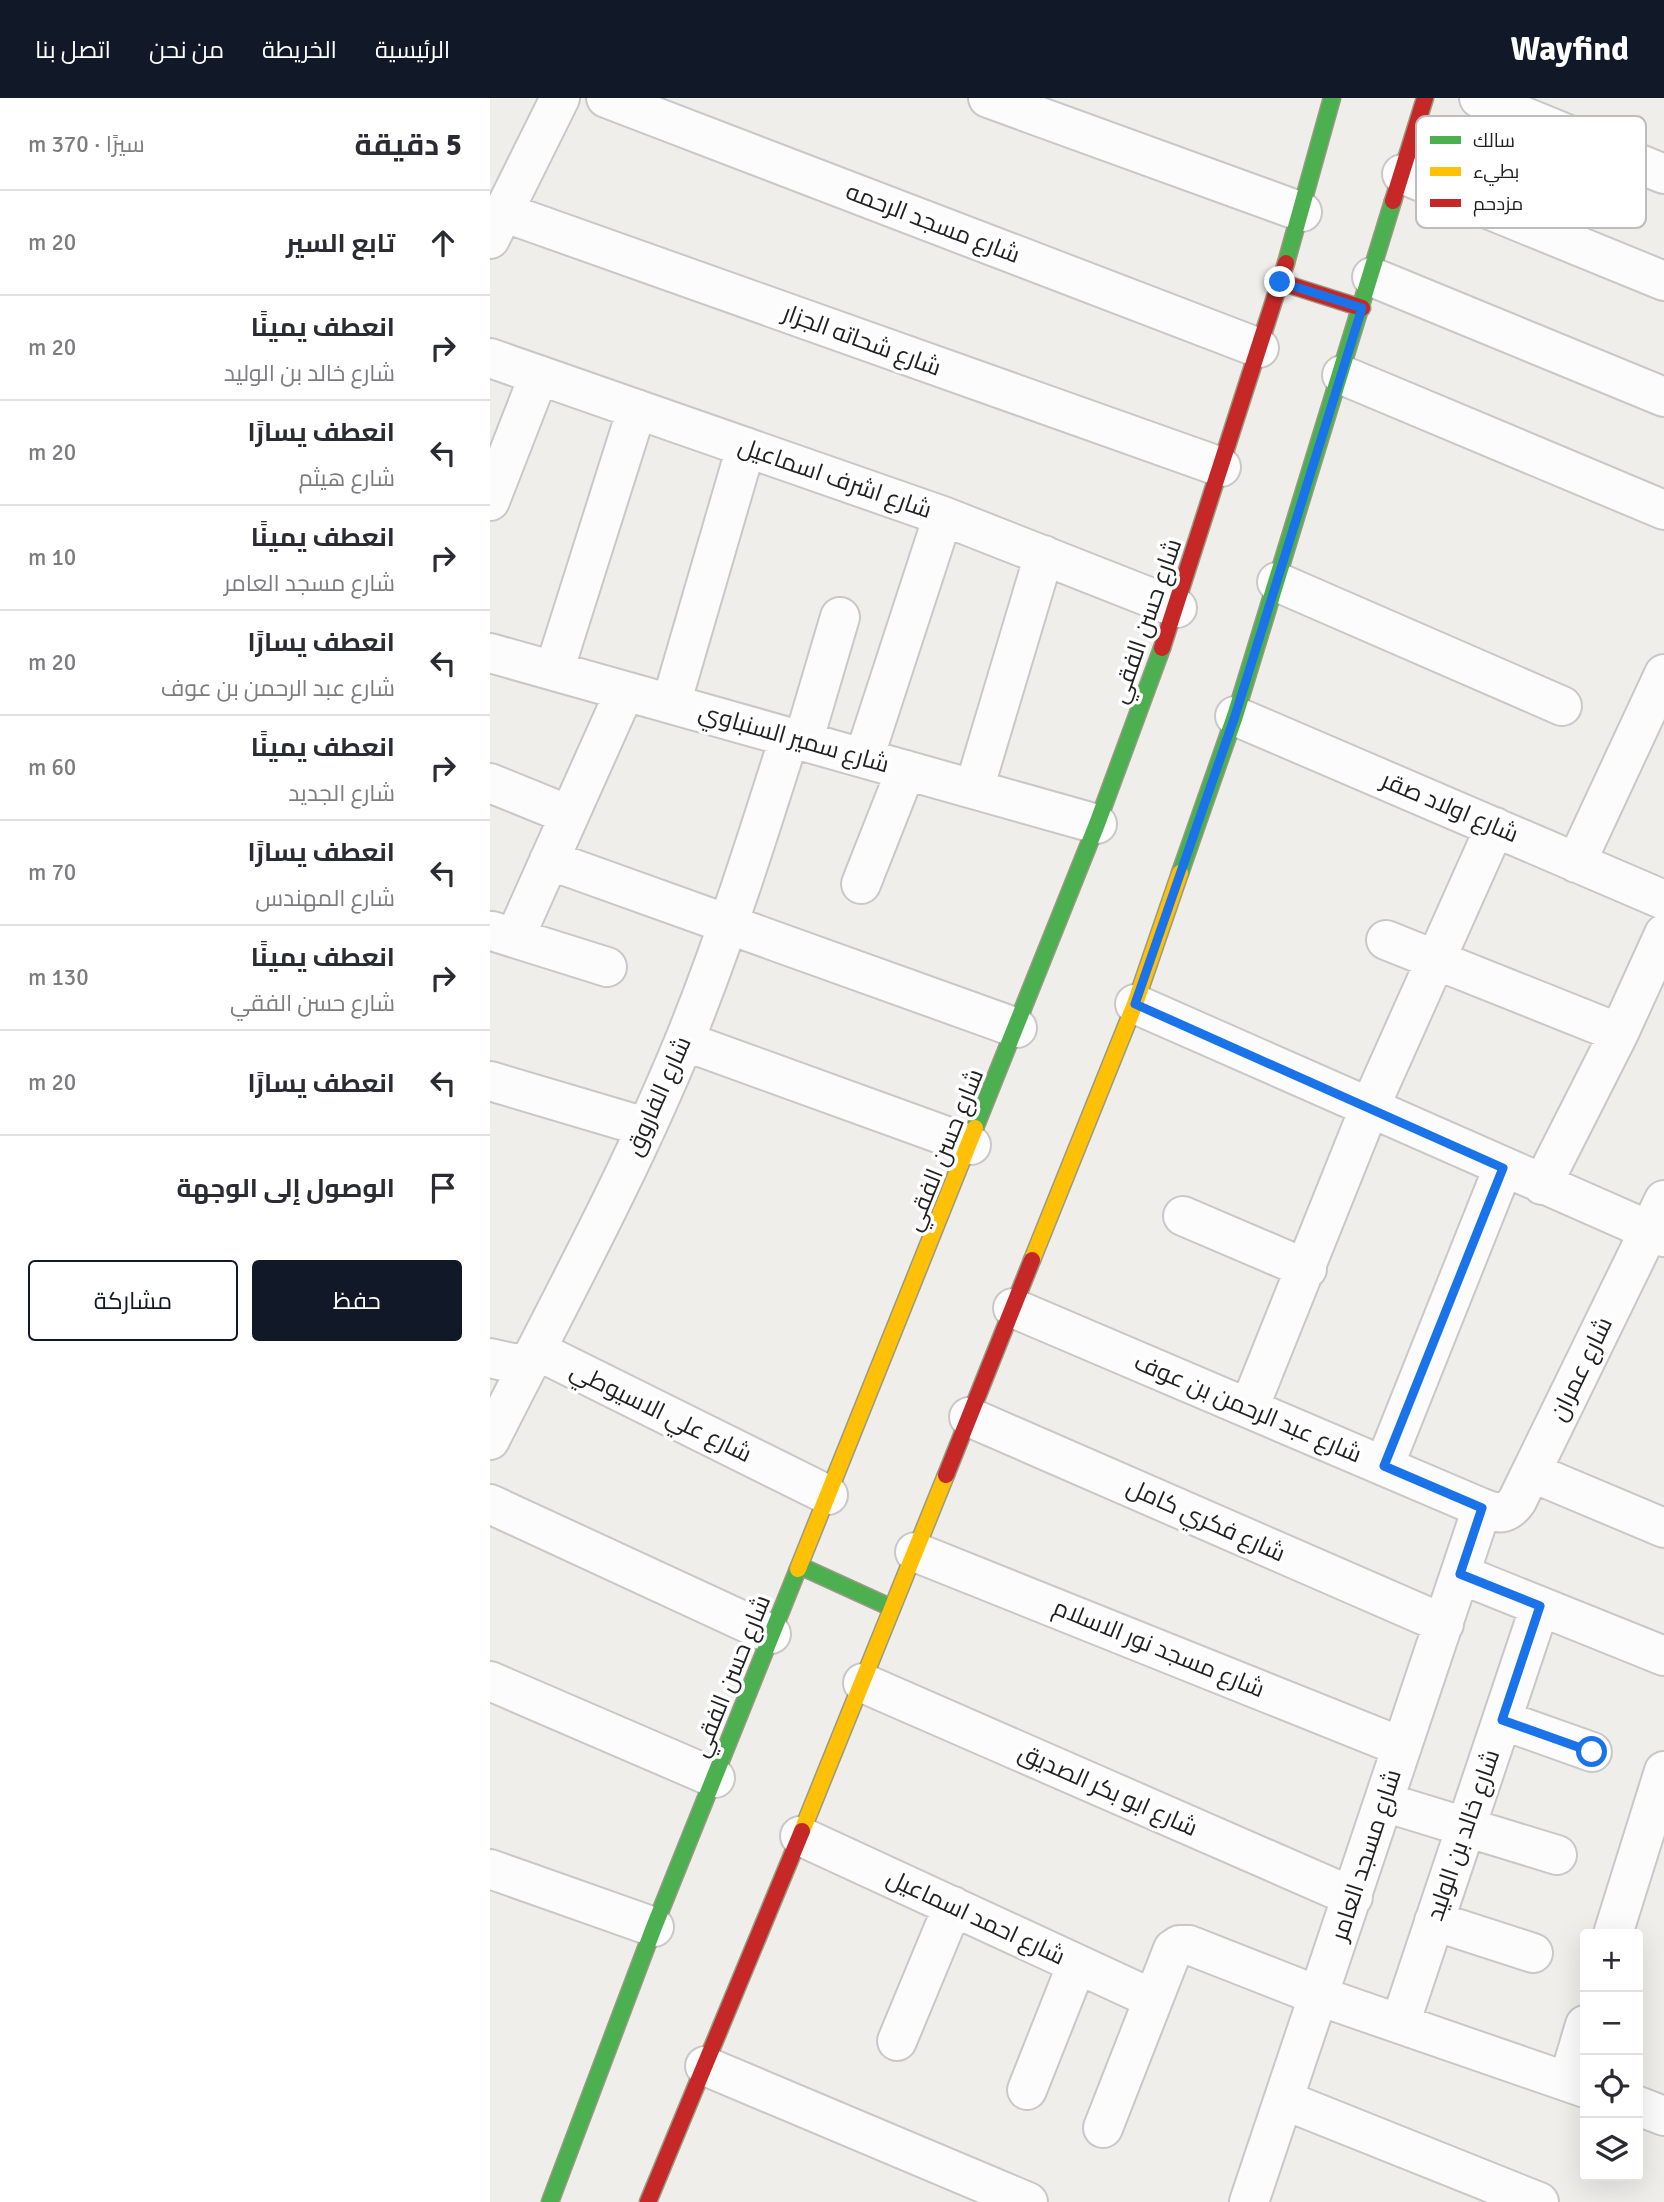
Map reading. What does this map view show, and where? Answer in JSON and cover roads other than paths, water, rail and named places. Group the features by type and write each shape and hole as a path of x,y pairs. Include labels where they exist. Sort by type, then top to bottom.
{"street":[{"path":"497,225 560,98"},
{"name":"شارع مسجد الرحمه","path":"606,98 1259,348"},
{"path":"988,98 1302,212"},
{"name":"شارع حسن الفقي","path":"550,2202 654,1927 971,1145 1097,824 1177,608 1302,212 1332,98"},
{"path":"1420,116 1425,98"},
{"path":"1479,98 1523,116"},
{"path":"648,2202 863,1683 1135,1004 1235,716 1342,376 1416,128"},
{"path":"1646,167 1664,174"},
{"path":"1402,174 1416,180"},
{"name":"شارع شحاته الجزار","path":"497,225 1222,467"},
{"path":"1534,228 1664,281"},
{"path":"1280,282 1367,293 1664,397"},
{"name":"شارع اشرف اسماعيل","path":"490,358 943,516 1177,608"},
{"path":"490,501 539,375"},
{"path":"1342,376 1664,509"},
{"path":"554,671 638,409"},
{"path":"671,704 746,447"},
{"path":"864,758 943,516"},
{"path":"974,789 1044,555"},
{"path":"1277,582 1562,706"},
{"name":"شارع الفاروق","path":"490,1440 646,1127 684,1041 730,923 840,617"},
{"name":"شارع سمير السنباوي","path":"490,653 1097,824"},
{"path":"1576,863 1664,674"},
{"path":"607,967 503,933 550,860 625,691"},
{"name":"شارع اولاد صقر","path":"1235,716 1664,900"},
{"path":"861,884 906,770"},
{"path":"490,783 569,815"},
{"path":"1249,1408 1369,1109 1438,960 1495,827"},
{"path":"550,860 1017,1028"},
{"path":"1542,1185 1619,1033 1664,934"},
{"path":"1386,940 1619,1033"},
{"path":"1135,1004 1542,1185 1659,1222"},
{"path":"684,1041 971,1145"},
{"path":"490,1081 646,1127"},
{"path":"1384,1466 1503,1168"},
{"path":"1183,1216 1307,1269"},
{"name":"شارع عمران","path":"1482,1508 1497,1514 1510,1511 1659,1222"},
{"name":"شارع عبد الرحمن بن عوف","path":"1013,1308 1482,1508"},
{"name":"شارع علي الاسيوطي","path":"490,1358 517,1364 530,1359 550,1357 828,1495"},
{"name":"شارع فكري كامل","path":"969,1417 1444,1624"},
{"path":"1531,1472 1664,1528"},
{"path":"490,1504 771,1634"},
{"name":"شارع مسجد العامر","path":"1249,2202 1482,1508"},
{"name":"شارع مسجد نور الاسلام","path":"915,1552 1402,1747"},
{"path":"800,1566 892,1608"},
{"path":"1460,1574 1664,1656"},
{"name":"شارع خالد بن الوليد","path":"1400,2024 1540,1606"},
{"path":"490,1681 715,1778"},
{"name":"شارع ابو بكر الصديق","path":"863,1683 1353,1897"},
{"path":"1502,1720 1592,1752"},
{"path":"1615,1929 1664,1771"},
{"path":"1384,1801 1557,1855"},
{"name":"شارع احمد اسماعيل","path":"800,1836 1153,2000"},
{"path":"490,1869 654,1927"},
{"path":"897,2041 953,1906"},
{"path":"1434,1921 1533,1953"},
{"path":"1102,2128 1172,1949 1179,1945 1189,1945 1319,1996 1576,2085 1580,2055"},
{"path":"1027,2090 1077,1964"},
{"path":"705,2066 1028,2202"},
{"path":"1284,2100 1539,2202"},
{"path":"1643,2108 1664,2116"}]}
